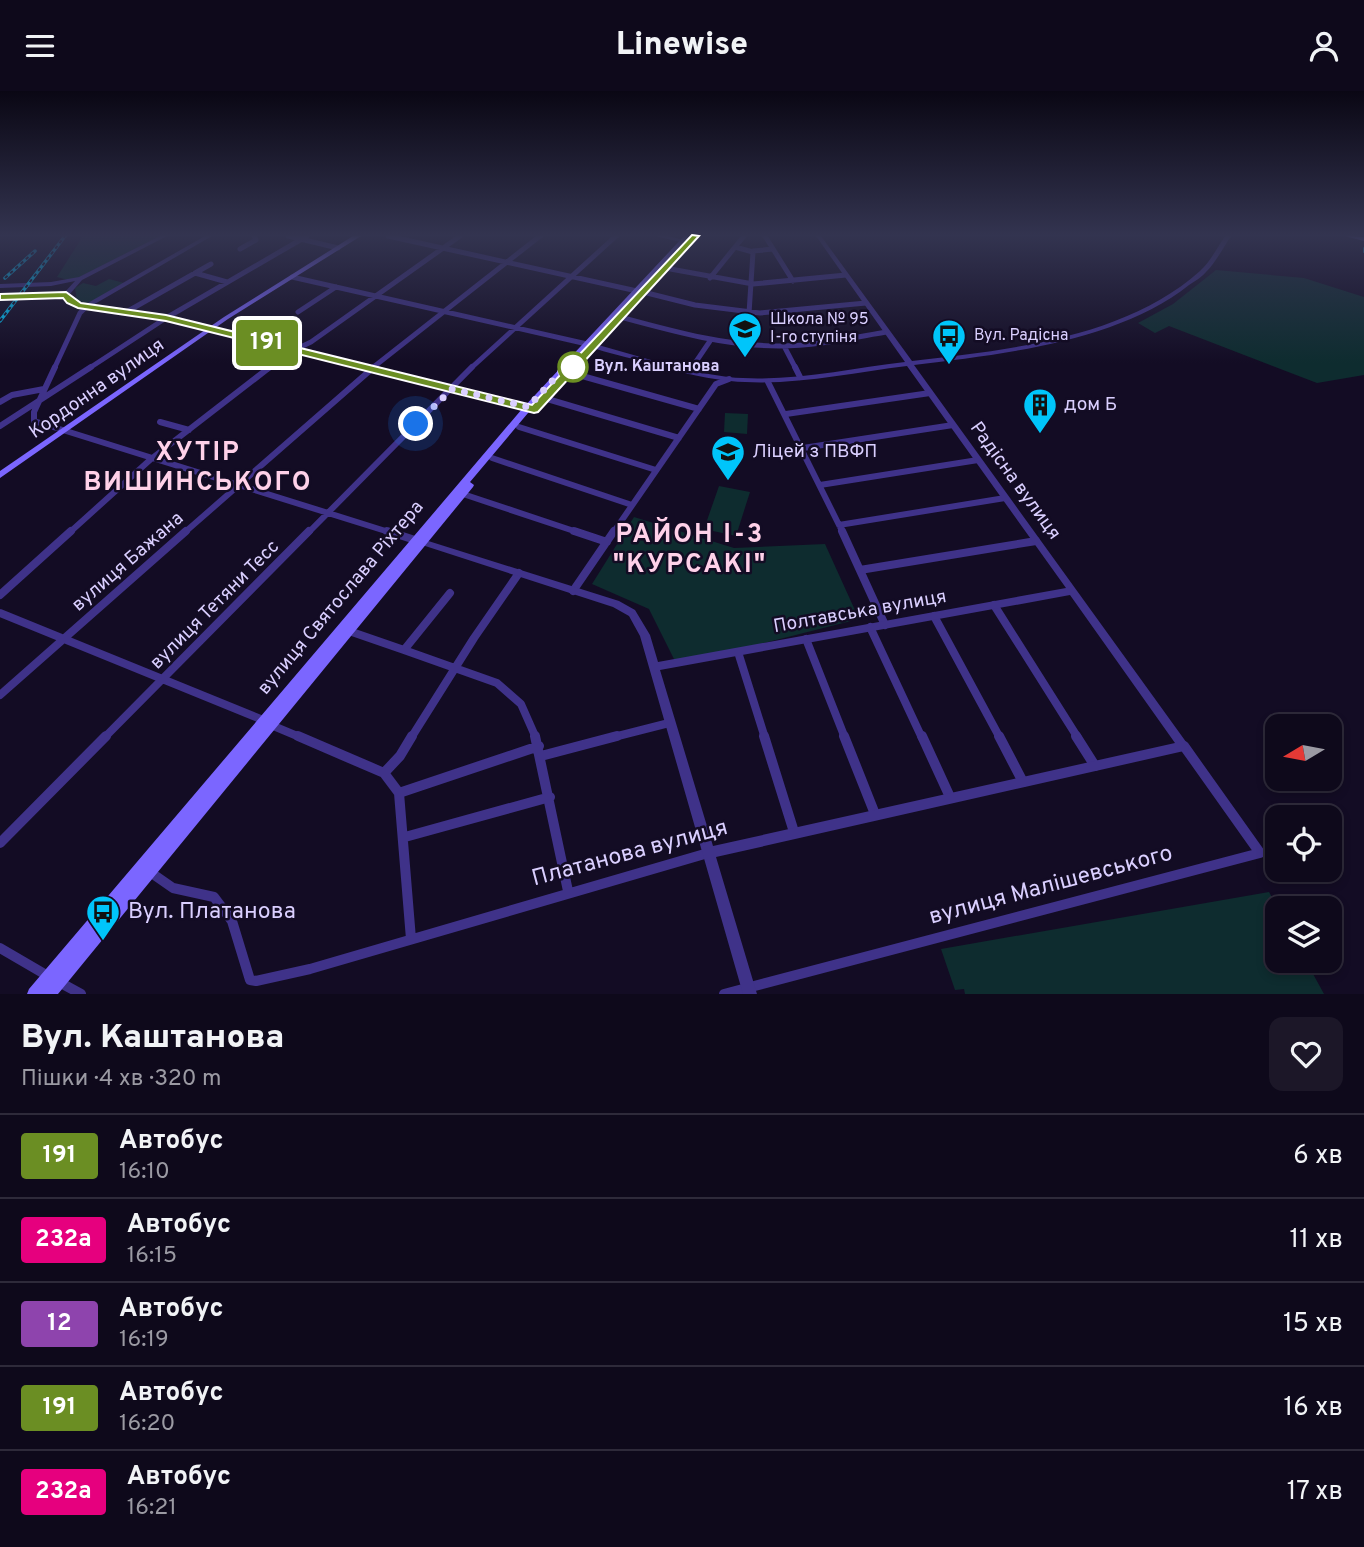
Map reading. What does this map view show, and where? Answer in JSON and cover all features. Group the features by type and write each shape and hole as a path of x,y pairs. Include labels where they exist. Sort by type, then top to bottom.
{"main road":[{"name":"Кордонна вулиця","path":"0,475 212,328 290,278"},
{"name":"вулиця Святослава Ріхтера","path":"48,994 53,979 418,541 531,408 651,278"},
{"name":"вулиця Святослава Ріхтера","path":"34,994 53,979 150,872 267,723 349,631 418,541 463,494 519,427 531,408 544,398 654,278"}],"street":[{"path":"136,278 80,313 34,412 34,421 617,604 632,613 645,635 748,990"},
{"path":"128,311 186,278"},
{"path":"213,278 227,282"},
{"path":"0,426 166,318 234,278"},
{"path":"297,278 590,345 689,371 729,379 768,381 967,358 1028,347 1112,324 1155,304 1193,278"},
{"path":"0,595 151,459 294,350 311,342 401,278"},
{"name":"вулиця Бажана","path":"0,695 371,369 489,278"},
{"name":"вулиця Тетяни Тесс","path":"0,843 452,389 572,278"},
{"path":"578,278 695,305 749,312 774,313 866,303"},
{"path":"711,278 753,284 822,278"},
{"path":"747,344 753,278"},
{"path":"791,278 793,282"},
{"name":"Радісна вулиця","path":"848,278 1184,746"},
{"path":"0,289 59,286 80,279"},
{"path":"66,295 80,279"},
{"path":"49,294 59,286"},
{"path":"298,312 336,287"},
{"path":"66,295 70,301 86,307 128,311 212,328 531,408"},
{"path":"0,297 66,295"},
{"path":"620,317 710,341 747,344 784,346 886,332"},
{"path":"689,371 710,341"},
{"path":"784,346 800,377"},
{"path":"568,372 699,409"},
{"path":"573,591 716,384 729,379"},
{"path":"768,381 803,448 885,625"},
{"path":"0,402 12,395 44,389"},
{"path":"786,414 930,393"},
{"path":"544,398 679,437"},
{"path":"160,422 188,430"},
{"path":"803,448 953,425"},
{"path":"519,427 656,470"},
{"path":"492,459 632,505"},
{"path":"820,485 978,460"},
{"path":"463,494 607,542"},
{"path":"839,525 1005,498"},
{"path":"860,570 1036,541"},
{"path":"384,773 400,757 455,667 519,573"},
{"name":"Полтавська вулиця","path":"654,667 1072,591"},
{"path":"404,650 450,593"},
{"path":"994,605 1095,766"},
{"path":"0,613 384,773 399,793 405,837 411,939"},
{"path":"934,616 1023,782"},
{"path":"870,627 950,797"},
{"path":"349,631 497,683 521,705 540,751 568,891"},
{"path":"806,639 874,814"},
{"path":"738,652 794,832"},
{"path":"399,793 540,751 669,723"},
{"name":"Платанова вулиця","path":"150,872 173,888 214,897 232,921 250,980 256,981 310,969 568,891 708,853 1184,746"},
{"name":"вулиця Малішевського","path":"724,994 748,990 1261,853 1184,746"},
{"path":"405,837 550,797"},
{"path":"0,948 81,994"}],"green space":[{"path":"1206,278 1304,278 1364,297 1364,375 1317,383 1169,326 1155,333 1138,323 1173,304"},
{"path":"109,279 124,283 89,303 77,301 75,288 83,283 96,286"},
{"path":"725,413 748,414 747,434 724,432"},
{"path":"719,486 750,492 736,536 704,529"},
{"path":"634,517 734,548 825,544 859,619 677,665 649,609 592,584"},
{"path":"1269,892 1271,896 1265,896 1265,973 1313,973 1324,994 965,994 964,989 955,990 941,949"}],"railway":[{"path":"0,321 33,278"}],"bus line":[{"name":"191","path":"0,297 66,295 78,305 166,318 534,409 656,278"}],"place":[{"name":"Школа № 95 І-го ступіня","path":"745,359"},
{"name":"Вул. Радісна","path":"949,366"},
{"name":"Вул. Каштанова","path":"573,367"},
{"name":"дом Б","path":"1040,435"},
{"name":"Ліцей з ПВФП","path":"728,482"},
{"name":"Вул. Платанова","path":"103,942"}],"district":[{"name":"ХУТІР ВИШИНСЬКОГО","path":"198,468"},
{"name":"РАЙОН І-3 \"КУРСАКІ\"","path":"690,550"}],"route":[{"path":"416,424 452,389 528,407 570,362 573,367"}]}
